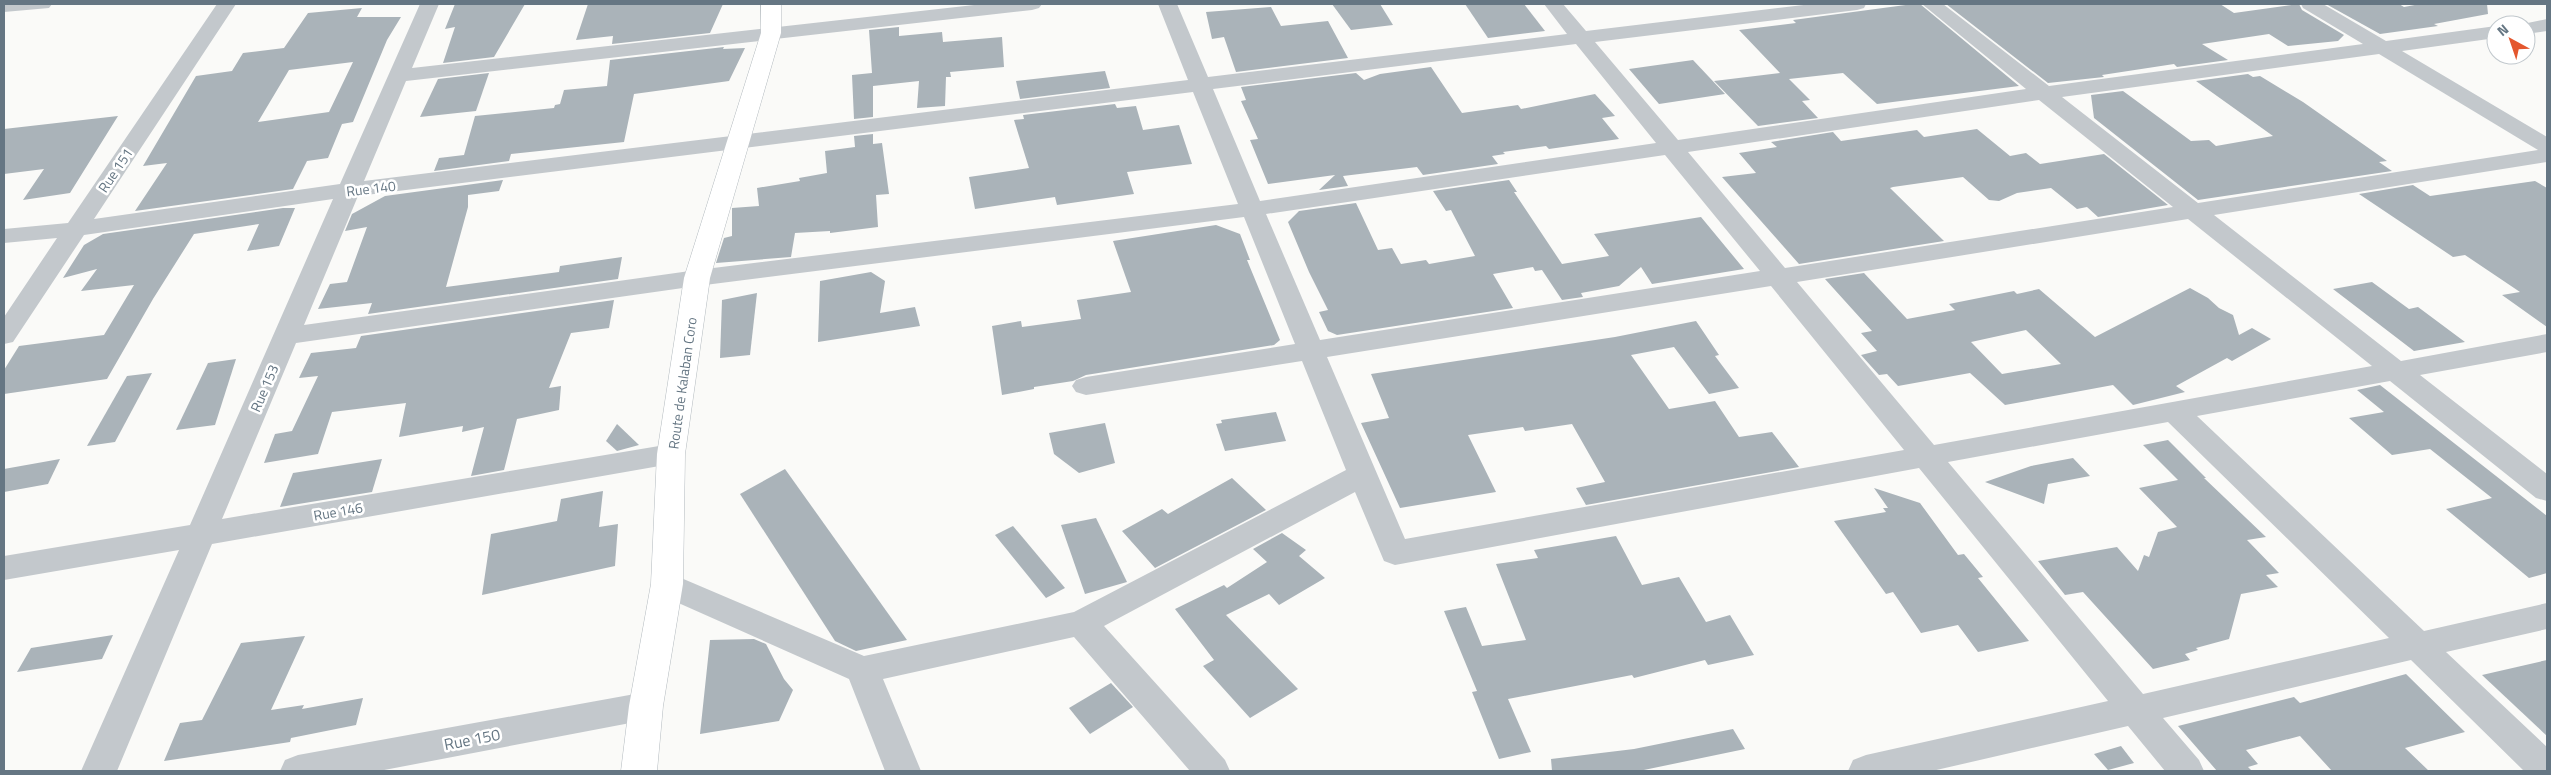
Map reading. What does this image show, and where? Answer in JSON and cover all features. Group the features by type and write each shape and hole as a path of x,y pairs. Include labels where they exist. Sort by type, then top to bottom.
{"main road":[{"name":"Route de Kalaban Coro","path":"640,771 646,706 667,584 672,454 697,278 771,33 772,4"}],"street":[{"path":"4,21 13,5 42,4"},
{"name":"Rue 151","path":"4,336 226,4"},
{"name":"Rue 153","path":"99,771 429,4"},
{"path":"398,76 1032,4"},
{"path":"1167,4 1395,553 2547,343"},
{"path":"1553,4 2186,771"},
{"name":"Rue 140","path":"4,236 76,229 348,190 738,141 1857,4"},
{"path":"1931,4 2547,490"},
{"path":"2310,4 2547,146"},
{"path":"286,336 697,278 1252,209 2045,93 2486,33"},
{"path":"1086,386 2547,155"},
{"path":"2174,411 2547,770"},
{"name":"Rue 146","path":"4,568 672,454"},
{"path":"667,584 862,670 1081,623 1362,475"},
{"path":"1866,771 2547,616"},
{"path":"1081,623 1212,771"},
{"path":"862,670 903,771"},
{"name":"Rue 150","path":"298,771 646,706"}],"building":[{"path":"455,4 525,4 494,57 443,63 455,27 445,29"},
{"path":"588,4 723,4 710,33 612,44 613,36 576,40"},
{"path":"1332,4 1380,4 1393,25 1351,30"},
{"path":"1465,4 1524,4 1545,31 1488,38"},
{"path":"1920,4 2019,86 1877,104 1843,73 1789,79 1810,100 1802,101 1818,118 1758,126 1714,81 1780,73 1739,30 1796,23 1793,20"},
{"path":"1946,4 2220,4 2234,13 2299,4 2302,10 2344,35 2338,41 2288,46 2269,34 2202,44 2228,60 2177,67 2174,64 2102,75 2104,77 2048,83"},
{"path":"2326,4 2399,4 2404,7 2420,4 2487,4 2488,14 2434,24 2438,26 2380,34"},
{"path":"1271,7 1281,26 1328,21 1348,58 1236,72 1224,37 1212,39 1206,12"},
{"path":"362,8 357,17 401,17 387,40 353,122 342,124 328,158 307,161 293,189 135,211 167,163 143,166 196,76 232,71 243,53 284,48 308,13","holes":["353,62 329,112 258,122 289,70"]},
{"path":"899,27 899,36 942,32 943,42 1002,37 1004,67 950,72 951,77 946,77 945,106 917,108 919,81 873,86 873,117 854,119 852,75 872,73 869,30"},
{"path":"724,47 723,49 745,48 729,81 634,94 624,142 511,154 509,161 434,171 439,158 464,155 475,116 554,108 555,105 560,104 564,90 607,86 610,60"},
{"path":"1693,60 1725,94 1659,104 1629,69"},
{"path":"1431,67 1462,113 1518,105 1521,109 1595,94 1615,116 1602,118 1619,139 1549,149 1546,146 1503,152 1505,154 1492,156 1498,164 1423,175 1417,167 1343,176 1348,186 1319,190 1335,175 1268,184 1250,140 1258,139 1241,101 1246,100 1241,87 1356,73 1364,80 1380,74"},
{"path":"1105,71 1110,88 1020,99 1016,81"},
{"path":"489,73 476,111 420,117 438,79"},
{"path":"2248,74 2253,77 2260,76 2303,102 2387,161 2379,162 2392,171 2198,200 2094,118 2091,95 2123,91 2191,141 2209,140 2216,146 2273,136 2196,81"},
{"path":"1115,104 1117,108 1136,106 1143,130 1179,125 1192,164 1127,172 1134,194 1057,205 1055,197 975,209 969,177 1029,168 1014,120 1024,119 1023,115"},
{"path":"118,116 70,193 23,200 44,169 4,174 4,129"},
{"path":"1977,129 2010,156 2026,153 2040,164 2104,154 2168,205 2098,217 2087,207 2077,209 2051,188 2017,193 1999,201 1989,200 1963,177 1893,187 1890,188 1944,241 1799,264 1722,177 1756,173 1739,153 1777,147 1771,142 1833,132 1841,141 1917,130 1924,137"},
{"path":"873,134 873,144 882,143 889,194 876,195 878,227 830,233 830,231 795,233 791,257 716,263 724,238 732,236 732,208 759,206 757,188 800,181 799,178 827,173 825,151 855,147 854,136"},
{"path":"503,180 499,191 468,195 468,207 446,287 559,272 560,266 622,257 618,279 368,314 372,303 318,309 330,284 347,282 367,227 345,231 352,214 385,196"},
{"path":"1509,180 1517,192 1514,192 1562,264 1609,256 1594,234 1701,217 1744,269 1652,284 1641,267 1619,286 1581,293 1583,297 1562,300 1542,270 1535,271 1533,267 1493,274 1513,308 1337,335 1328,331 1319,312 1328,310 1309,272 1288,222 1299,211 1356,203 1378,250 1392,248 1401,264 1426,260 1429,264 1475,256 1451,210 1446,211 1433,191"},
{"path":"2535,181 2547,188 2547,327 2502,295 2520,292 2465,255 2453,257 2359,194 2413,185 2430,196"},
{"path":"283,208 295,208 279,246 247,251 259,224 194,234 153,299 107,379 4,394 4,370 19,346 104,335 134,285 81,291 97,269 63,278 84,245 103,234"},
{"path":"1216,225 1240,234 1250,260 1247,260 1280,340 1274,345 1086,375 1073,381 1034,387 1034,389 1002,395 992,326 1021,321 1022,327 1081,319 1077,300 1131,292 1113,241"},
{"path":"871,272 885,281 880,313 915,307 920,326 818,342 820,281"},
{"path":"1864,273 1907,319 1955,310 1949,304 2014,291 2017,294 2039,289 2095,337 2190,288 2208,298 2219,308 2233,315 2239,335 2252,328 2271,339 2232,361 2227,358 2176,386 2185,392 2133,405 2113,385 2005,405 1970,373 1898,386 1887,374 1879,375 1861,355 1877,351 1861,333 1872,331 1825,279","holes":["2026,330 2061,364 2002,374 1971,342"]},
{"path":"2372,282 2409,309 2418,307 2465,342 2414,351 2333,289"},
{"path":"757,293 750,355 720,358 722,300"},
{"path":"614,300 609,328 571,333 549,388 561,386 559,410 517,419 504,470 471,476 484,427 462,432 463,426 399,437 406,403 332,412 318,454 264,463 275,434 292,431 318,376 299,378 311,353 356,348 361,336"},
{"path":"1696,321 1719,355 1715,356 1739,388 1709,394 1674,347 1631,355 1669,409 1715,401 1739,437 1772,432 1799,467 1586,505 1576,488 1605,482 1572,424 1525,431 1523,427 1468,435 1496,492 1400,508 1361,423 1389,418 1371,374 1615,337"},
{"path":"236,359 215,425 176,430 208,363"},
{"path":"152,373 115,442 87,446 127,376"},
{"path":"2380,385 2547,516 2547,573 2529,578 2446,509 2492,498 2430,449 2392,455 2349,418 2384,412 2357,390"},
{"path":"1276,412 1286,441 1225,451 1216,424 1222,423 1221,420"},
{"path":"1105,423 1115,463 1079,473 1054,454 1049,433"},
{"path":"617,424 639,445 617,451 606,441"},
{"path":"2168,440 2206,478 2204,478 2266,537 2247,540 2279,573 2266,575 2278,587 2241,594 2229,639 2196,648 2198,650 2185,654 2190,660 2153,669 2083,592 2065,595 2038,561 2117,547 2138,571 2144,555 2149,557 2158,532 2177,527 2139,488 2178,480 2143,445"},
{"path":"2073,458 2090,476 2048,484 2044,504 1985,482 2031,466"},
{"path":"60,459 48,484 4,492 4,469"},
{"path":"382,459 372,492 280,507 293,473"},
{"path":"785,469 907,640 856,651 835,641 740,494"},
{"path":"1232,478 1266,510 1155,568 1122,531 1162,509 1168,514"},
{"path":"1874,488 1920,503 1958,555 1964,554 1983,577 1978,578 2029,641 1978,652 1958,625 1921,633 1893,592 1886,594 1834,521 1886,512 1883,508 1888,508"},
{"path":"603,491 599,527 618,524 615,566 482,595 491,534 557,521 561,499"},
{"path":"1096,518 1127,582 1085,594 1061,525"},
{"path":"1013,526 1065,588 1046,598 995,535"},
{"path":"1282,533 1306,550 1299,556 1325,578 1279,605 1269,594 1226,615 1298,689 1250,718 1203,666 1214,660 1175,609 1224,585 1227,588 1267,562 1253,549"},
{"path":"1616,536 1642,585 1679,577 1706,622 1730,615 1754,655 1708,665 1705,660 1634,678 1632,675 1508,699 1531,752 1499,759 1472,692 1477,691 1444,611 1466,607 1482,646 1526,640 1496,564 1538,558 1534,550"},
{"path":"113,635 102,659 17,672 31,648"},
{"path":"305,636 271,710 304,705 302,709 363,698 356,725 291,738 290,742 164,761 180,723 202,720 241,643"},
{"path":"754,639 766,644 784,679 793,690 779,721 700,734 710,640"},
{"path":"2547,660 2547,736 2482,675"},
{"path":"2406,674 2465,732 2405,748 2429,771 2332,771 2300,736 2246,750 2258,764 2248,767 2252,771 2217,771 2178,726 2294,697 2300,703"},
{"path":"1111,683 1133,707 1090,734 1069,708"},
{"path":"1733,729 1745,749 1639,771 1552,771 1551,759 1634,749"},
{"path":"2121,746 2134,763 2108,770 2094,754"}]}
